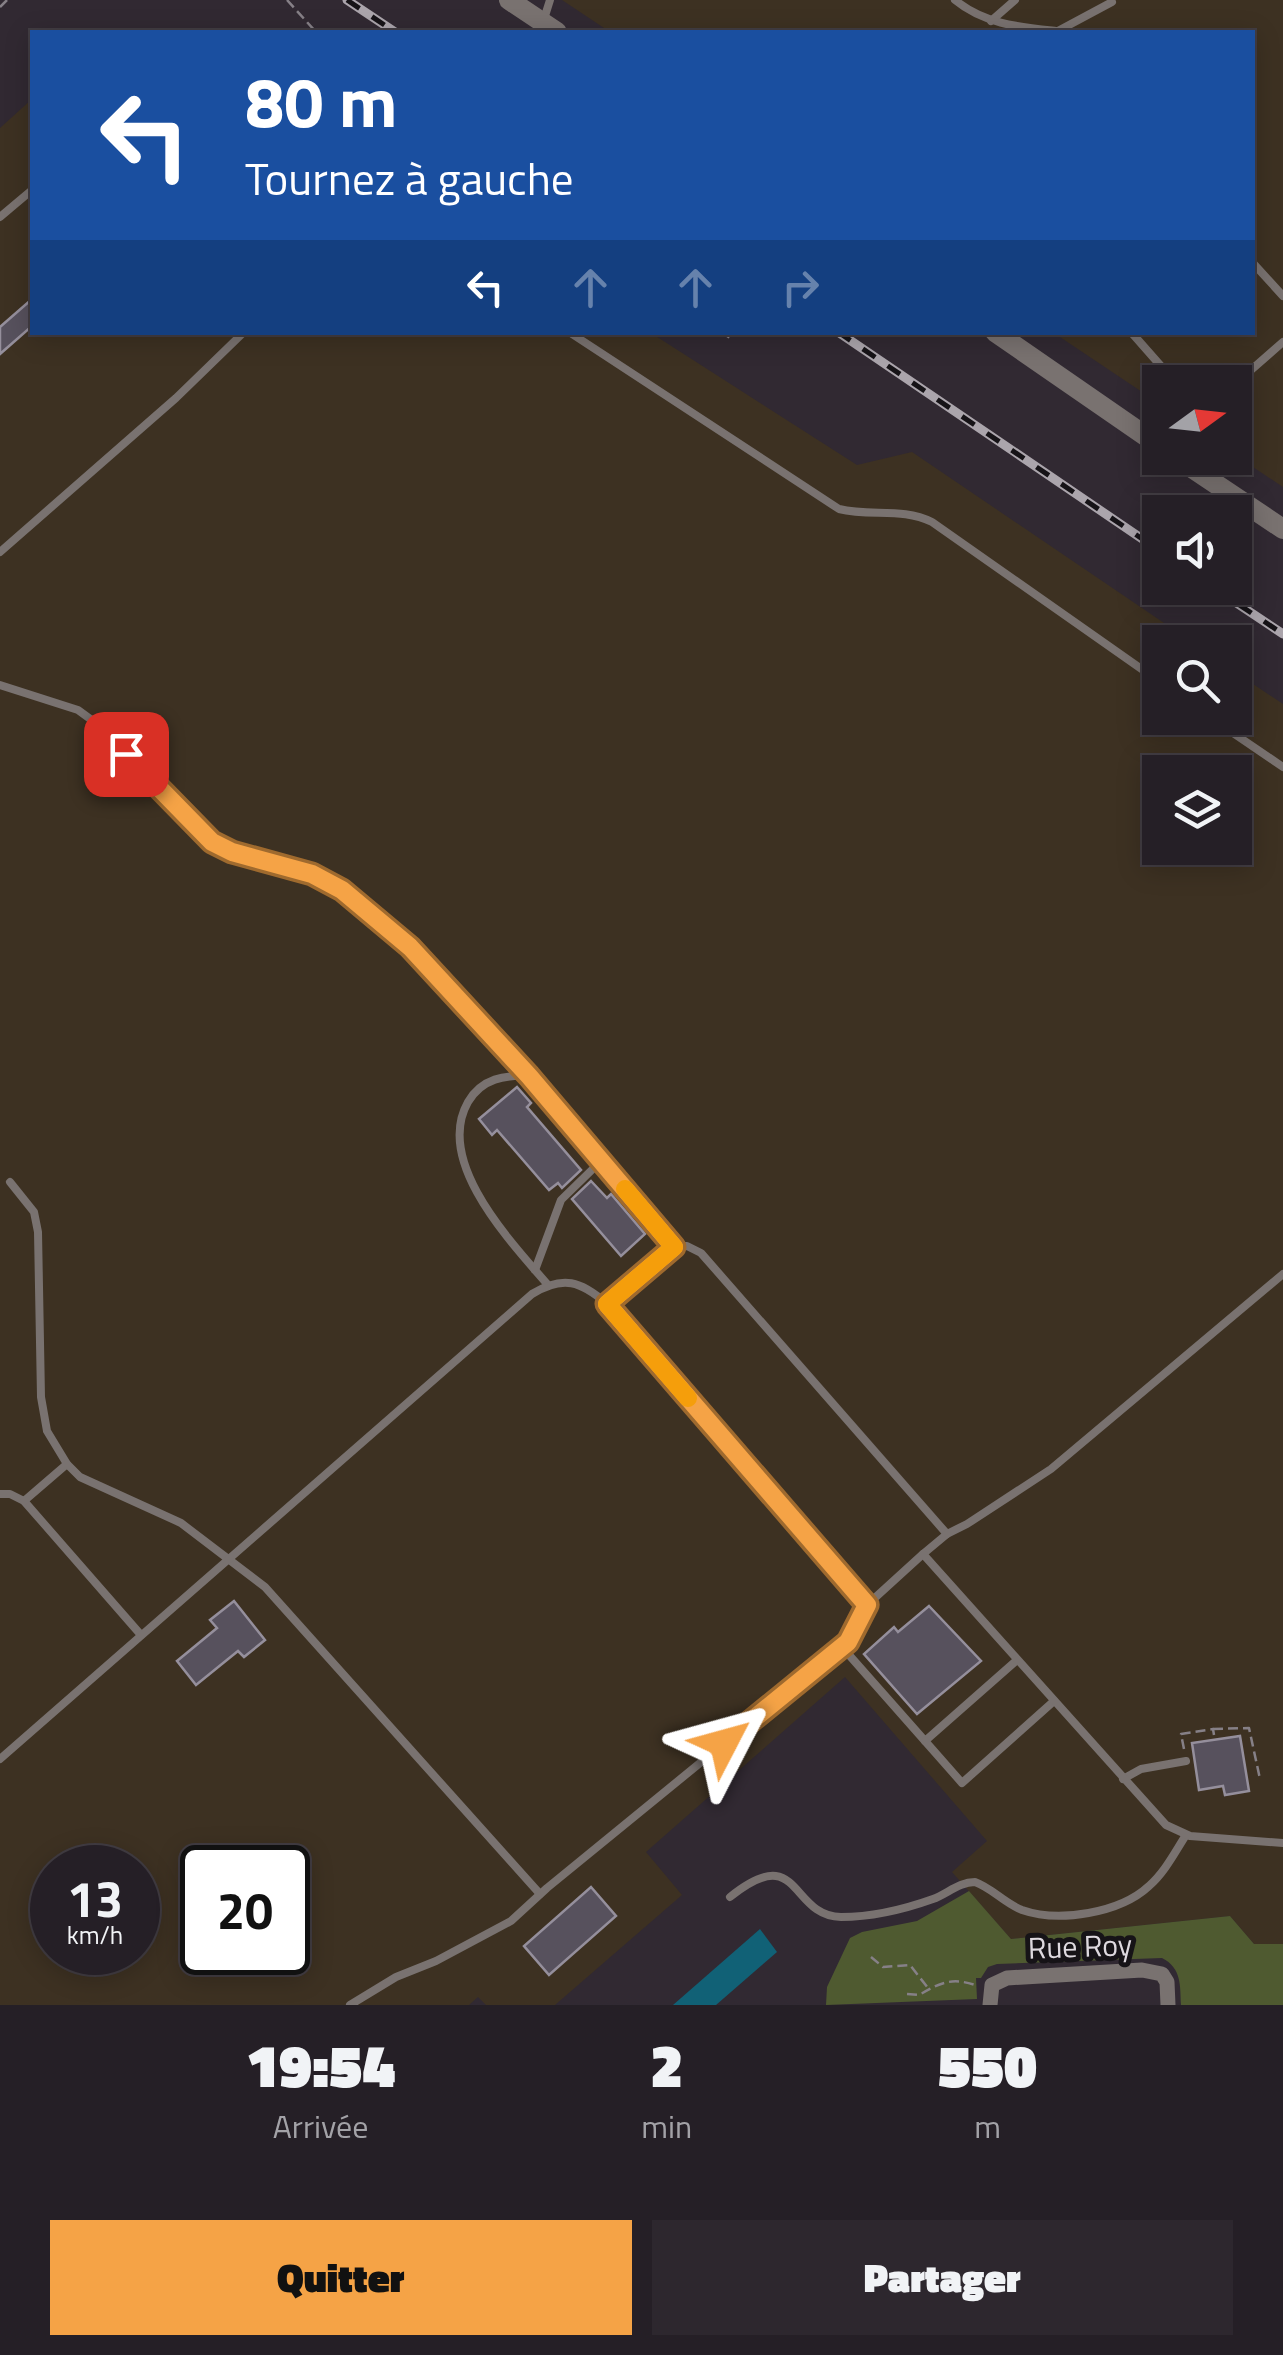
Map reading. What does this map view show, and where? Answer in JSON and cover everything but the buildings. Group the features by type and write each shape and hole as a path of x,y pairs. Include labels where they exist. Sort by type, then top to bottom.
{"street":[{"path":"509,0 550,28"},
{"path":"998,335 1142,434"},
{"path":"1203,475 1283,529"},
{"name":"Rue Roy","path":"990,2005 990,1990 996,1982 1014,1976 1142,1970 1158,1972 1165,1979 1168,2005"}],"lane":[{"path":"550,0 550,28"},
{"path":"954,0 992,20 1045,30"},
{"path":"992,20 1015,0"},
{"path":"1060,30 1112,2"},
{"path":"0,217 30,192"},
{"path":"1255,265 1283,296"},
{"path":"0,552 176,398 241,335"},
{"path":"574,335 839,509 904,512 932,522 1142,669"},
{"path":"1133,335 1160,365"},
{"path":"1252,369 1283,342"},
{"path":"0,684 78,710 104,729 212,842 232,852 312,874 342,890 410,947 529,1076 674,1247"},
{"path":"1236,735 1283,768"},
{"path":"529,1076 508,1076 483,1085 467,1104 459,1132 475,1188 489,1214 548,1285"},
{"path":"535,1270 561,1200 601,1161"},
{"path":"10,1182 34,1212 38,1232 42,1397 47,1430 67,1464 93,1484 181,1523 265,1587 540,1894"},
{"path":"607,1304 674,1247 687,1246 700,1253 946,1534"},
{"path":"350,2005 396,1976 436,1962 511,1920 842,1647 854,1634 867,1605 922,1554 946,1534 1050,1469 1283,1274"},
{"path":"0,1759 509,1312 548,1285 580,1284 607,1304 867,1605"},
{"path":"24,1501 67,1464"},
{"path":"0,1494 24,1501 141,1635"},
{"path":"922,1554 1166,1826 1186,1835 1283,1844"},
{"path":"842,1647 962,1783 1054,1701"},
{"path":"926,1741 1018,1660"},
{"path":"1123,1779 1141,1769 1186,1761"},
{"path":"730,1897 756,1877 777,1877 826,1915 840,1917 908,1906 975,1882 1006,1903 1028,1912 1060,1915 1092,1911 1116,1905 1150,1885 1186,1835"}],"path":[{"path":"0,6 7,0"},
{"path":"288,0 314,30"},
{"path":"726,335 730,338"},
{"path":"1182,1734 1249,1728 1260,1779"},
{"path":"1213,1729 1214,1735"},
{"path":"871,1956 883,1967 910,1965 928,1989"},
{"path":"907,1994 915,1996 954,1980 976,1986"}],"shaded area":[{"path":"562,0 1283,0 1283,487 1252,466 1252,365 1142,365 1142,392 1057,335 1255,335 1255,30 607,30"},
{"path":"30,101 30,335 654,335 857,465 912,452 1167,625 1142,625 1142,735 1252,735 1252,683 1283,704 1283,1944 1254,1944 1230,1916 1011,1939 952,1872 987,1841 845,1677 646,1852 682,1895 555,2005 486,2005 478,1997 469,2005 0,2005 0,128"}],"green space":[{"path":"969,1891 1011,1939 1230,1916 1254,1944 1283,1944 1283,2005 1181,2005 1177,1972 1162,1958 997,1964 976,1978 977,1999 826,2005 827,1987 850,1938 917,1921"}],"water":[{"path":"760,1929 777,1952 716,2005 673,2005"}],"railway":[{"path":"347,0 392,30"},
{"path":"842,335 1142,539"},
{"path":"1240,605 1283,634"}],"slow traffic":[{"path":"625,1189 674,1247 607,1304 688,1398"}],"route":[{"path":"126,754 212,842 232,852 312,874 342,890 410,947 529,1076 674,1247 607,1304 867,1605 848,1642 724,1743"}]}
